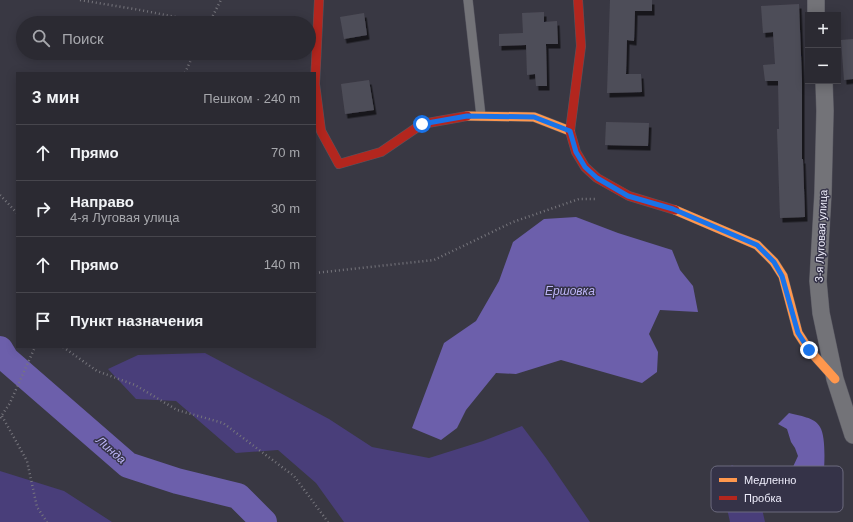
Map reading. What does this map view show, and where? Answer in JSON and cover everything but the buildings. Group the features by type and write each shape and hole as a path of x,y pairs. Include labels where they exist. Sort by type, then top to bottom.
{"street":[{"path":"316,72 319,0"},
{"path":"578,0 581,46 570,131 576,152 585,167 597,178 628,196 673,209 757,245 774,262 782,276 798,333 809,350 834,379"},
{"path":"816,0 816,12"},
{"name":"3-я Луговая улица","path":"824,84 824,171 818,281 821,313 834,379 853,435"},
{"path":"316,92 321,131 339,164 381,152 422,124 467,116 534,117 570,131"}],"lane":[{"path":"468,0 480,116"}],"path":[{"path":"80,0 170,16"},
{"path":"212,16 220,0"},
{"path":"185,72 191,60"},
{"path":"0,195 16,212"},
{"path":"316,273 434,260 514,222 579,199 602,200"},
{"path":"35,348 10,403 1,417 27,461 37,508 48,522"},
{"path":"64,348 97,371 135,385 177,410 223,424 294,476 328,522"}],"shaded area":[{"path":"205,353 329,419 372,447 429,458 483,441 522,426 590,522 344,522 316,483 278,450 236,453 176,401 136,399 108,369 138,355"},
{"path":"0,471 64,491 112,522 0,522"},
{"path":"728,512 763,512 765,522 730,522"}],"water":[{"name":"Ершовка","path":"576,217 618,233 672,250 680,270 693,286 698,312 660,310 649,334 658,352 657,372 642,383 561,360 516,374 496,373 466,410 457,428 441,440 412,428 444,343 476,321 499,281 513,242 544,219"},
{"path":"789,413 806,417 818,424 824,441 824,466 793,466 798,456 791,442 787,429 778,424"}],"waterway":[{"name":"Линда","path":"0,349 6,359 128,465 177,481 238,496 264,522"}],"traffic: slow":[{"path":"467,116 534,117 570,131"},
{"path":"675,210 757,245 774,262 783,276 798,333 809,350 835,379"}],"traffic: jam":[{"path":"316,72 319,0"},
{"path":"578,0 581,46 570,131 576,152 585,167 597,178 629,196 675,210"},
{"path":"316,92 321,131 339,164 381,152 422,124 467,116"}],"route":[{"path":"422,124 467,116 534,117 570,131 576,152 585,167 597,178 628,196 673,209 757,245 774,262 782,276 798,333 809,350"}]}
